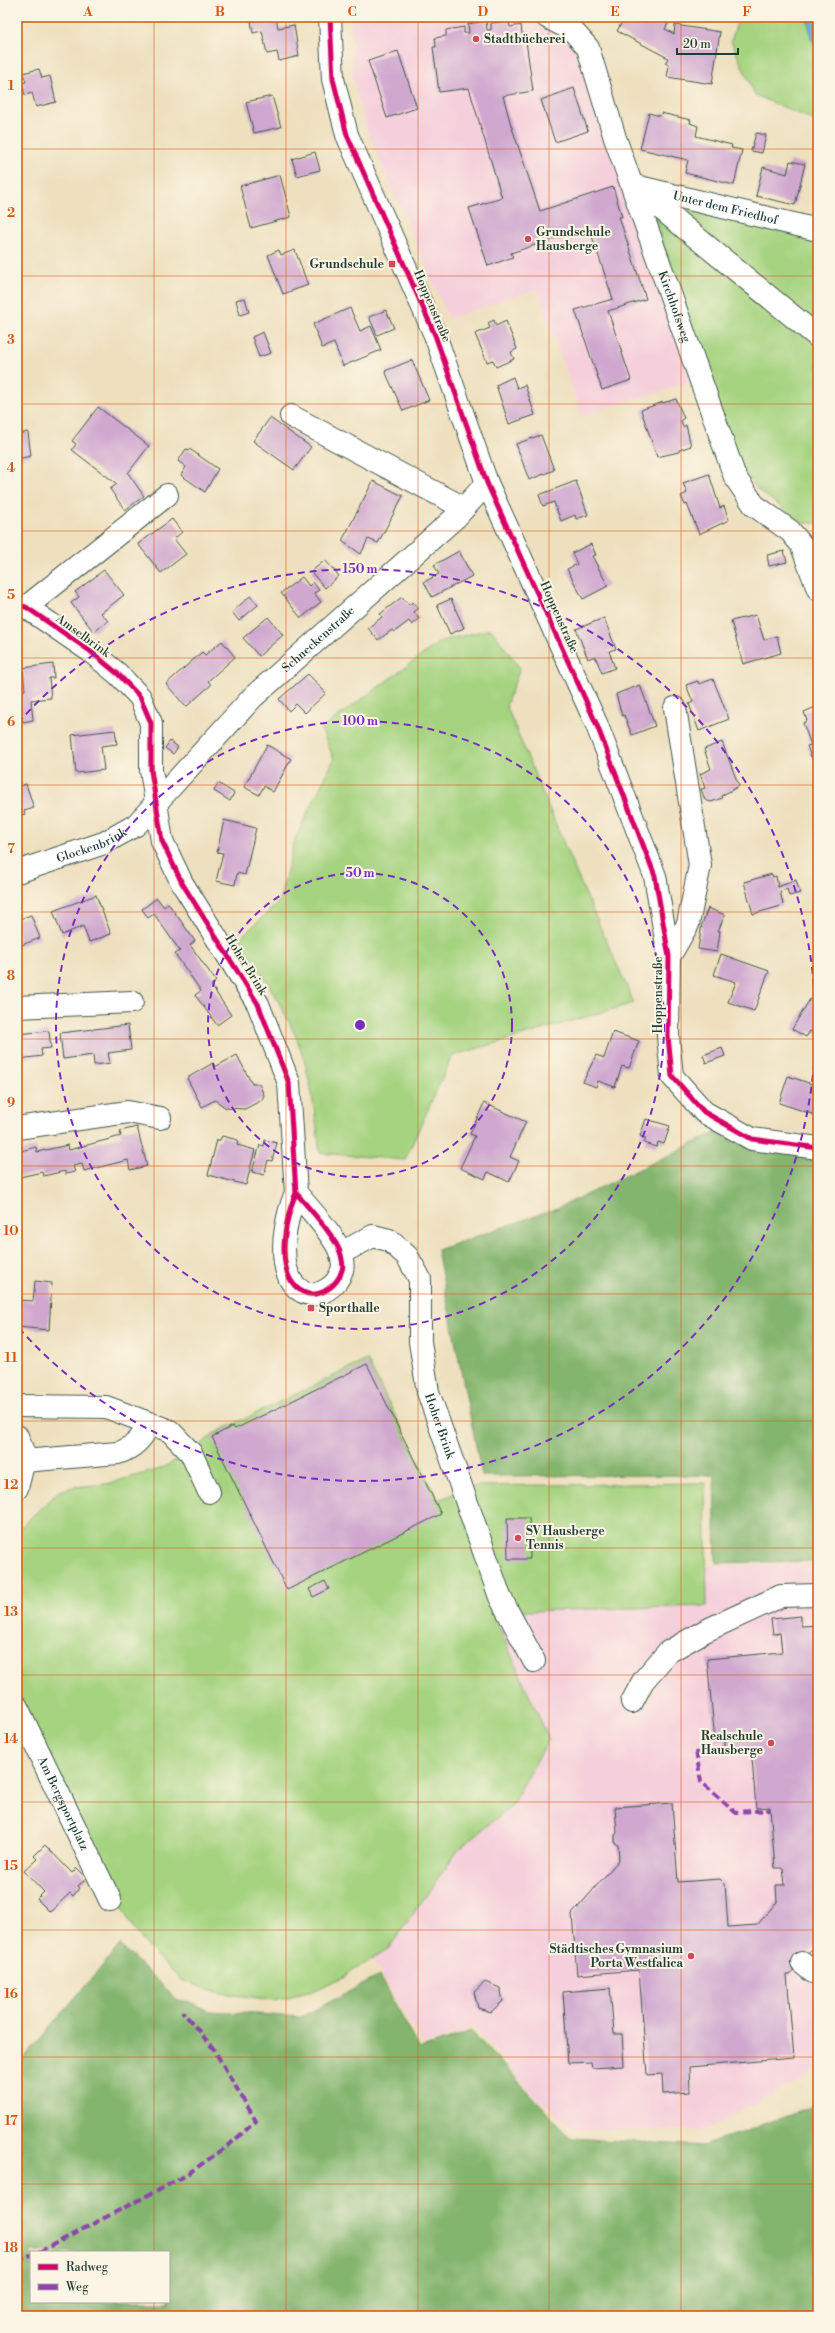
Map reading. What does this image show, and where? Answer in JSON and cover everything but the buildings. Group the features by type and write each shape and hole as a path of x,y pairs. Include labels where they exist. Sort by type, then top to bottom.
{"street":[{"name":"Hoppenstraße","path":"330,17 333,79 347,135 435,335 487,482 599,730 655,876 669,957 668,1036 672,1076 704,1112 752,1139 818,1148"},
{"name":"Kirchhofsweg","path":"547,17 572,30 588,48 615,138 634,185 735,477 754,505 790,531 801,544 818,588"},
{"name":"Unter dem Friedhof","path":"634,185 818,230"},
{"path":"634,185 647,199 817,336"},
{"path":"291,416 464,508"},
{"name":"Schneckenstraße","path":"157,804 253,697 464,508 487,482"},
{"path":"21,606 167,495"},
{"name":"Amselbrink","path":"21,606 90,651 118,674 140,697 150,723 150,770 157,804"},
{"path":"669,957 688,924 700,865 675,708"},
{"name":"Glockenbrink","path":"17,872 104,843 136,825 157,804"},
{"name":"Hoher Brink","path":"157,804 162,841 182,883 258,1004 289,1083 296,1193 289,1209 285,1240 285,1266 291,1282 302,1291 312,1295 324,1292 336,1282 343,1269 340,1253 328,1232 296,1193"},
{"path":"17,1007 132,1002"},
{"path":"17,1128 128,1112 160,1118"},
{"name":"Hoher Brink","path":"340,1253 374,1236 389,1240 407,1256 420,1279 420,1342 428,1392 500,1597 534,1661"},
{"path":"17,1406 106,1408 170,1431 191,1453 209,1492"},
{"path":"25,1459 118,1453 132,1448 140,1440 150,1424"},
{"path":"17,1436 25,1459 17,1488"},
{"path":"632,1702 643,1681 668,1652 705,1631 780,1596 818,1595"},
{"name":"Am Bergsportplatz","path":"17,1707 110,1900"}],"shaded area":[{"name":"Grundschule Hausberge","path":"351,17 524,17 566,41 578,54 604,141 624,188 694,381 582,416 537,289 449,319 367,130 353,78"},
{"path":"818,1563 818,2061 809,2075 706,2130 575,2129 537,2098 473,2027 423,2045 372,1958 389,1948 459,1849 511,1806 549,1739 492,1612 707,1606 706,1566"}],"green space":[{"path":"739,17 818,17 818,122 755,95 731,41"},
{"path":"647,199 818,240 818,523 803,523 758,490 738,461"},
{"path":"491,629 520,668 506,705 574,868 634,1003 452,1056 405,1160 320,1153 309,1079 296,1037 277,999 239,939 279,902 295,839 334,759 321,729 441,641"},
{"path":"717,1132 818,1152 818,1561 716,1563 714,1475 482,1476 437,1250 558,1208"},
{"path":"367,1360 438,1500 476,1486 705,1483 707,1606 492,1612 549,1739 511,1806 459,1849 389,1948 345,1976 313,1991 274,2000 220,1993 181,1980 147,1947 128,1919 17,1691 17,1533 20,1528 59,1491 74,1487 106,1484 160,1469 191,1453 213,1434"},
{"path":"120,1945 174,1997 210,2011 301,2017 379,1976 420,2049 471,2031 572,2138 703,2146 818,2104 818,2316 17,2316 17,2066"}],"water":[{"path":"807,17 818,17 818,50 811,38"}],"marked path":[{"path":"696,1751 701,1782 735,1812 770,1810"},
{"path":"41,2251 183,2177 228,2146 256,2121 213,2048 182,2011"},
{"path":"17,2260 30,2255"}],"cycle path":[{"path":"330,17 333,79 347,135 435,335 487,483 596,723 655,876 669,957 668,1036 672,1076 704,1112 752,1139 818,1148"},
{"path":"17,605 26,607 90,651 118,674 140,697 151,723 151,770 162,841 182,883 258,1004 289,1083 296,1193 285,1231 285,1260 288,1273 294,1284 303,1292 309,1294 321,1293 332,1286 340,1276 343,1268 341,1255 334,1240 296,1193"}],"place":[{"name":"Stadtbücherei","path":"476,39"},
{"name":"Grundschule Hausberge","path":"528,239"},
{"name":"Grundschule","path":"392,264"},
{"name":"Sporthalle","path":"311,1308"},
{"name":"SV Hausberge Tennis","path":"518,1538"},
{"name":"Realschule Hausberge","path":"771,1743"},
{"name":"Städtisches Gymnasium Porta Westfalica","path":"691,1956"}]}
